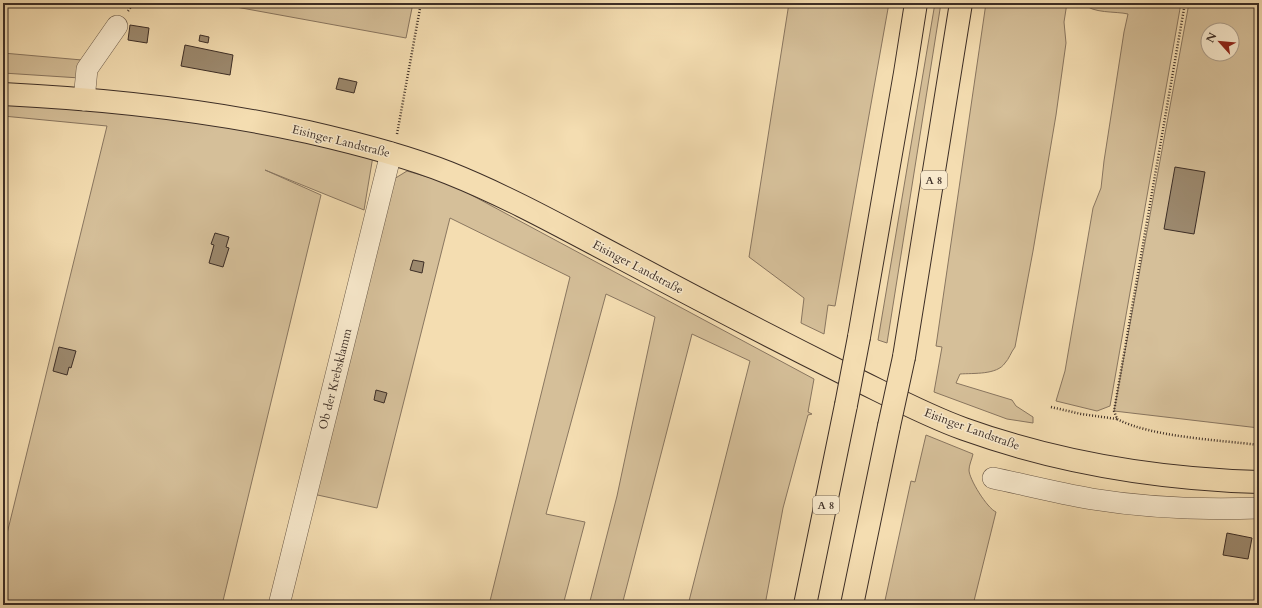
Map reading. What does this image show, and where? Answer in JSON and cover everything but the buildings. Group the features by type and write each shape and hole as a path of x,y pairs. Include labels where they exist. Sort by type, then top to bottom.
{"main road":[{"name":"A 8","path":"805,605 859,337 906,74 916,3"},
{"name":"A 8","path":"852,605 904,357 961,3"},
{"name":"Eisinger Landstraße","path":"3,94 84,100 192,112 267,123 391,153 450,174 505,200 802,352 932,416 963,428 1029,450 1113,469 1168,476 1259,482"}],"lane":[{"path":"84,100 87,69 117,26"},
{"name":"Ob der Krebsklamm","path":"279,605 391,153"},
{"path":"993,478 1048,491 1146,506 1218,509 1259,508"}],"path":[{"path":"391,153 397,139 406,94 421,3"},
{"path":"1116,419 1114,411 1185,3"},
{"path":"1051,406 1081,414 1116,419 1139,428 1193,437 1259,445"}],"shaded area":[{"path":"214,3 413,3 406,38"},
{"path":"789,3 889,3 835,306 828,305 824,334 801,323 804,298 749,257"},
{"path":"935,3 941,3 887,343 878,340"},
{"path":"986,3 1067,3 1064,22 1066,43 1056,115 1015,347 1006,361 997,370 985,373 960,374 956,383 1012,400 1016,406 1033,417 1033,423 1007,419 934,392 942,347 936,346"},
{"path":"1083,3 1181,3 1110,406 1097,411 1056,401 1065,371 1093,208 1101,188 1128,14 1098,11 1087,7"},
{"path":"1189,3 1259,3 1259,428 1114,411"},
{"path":"3,53 82,60 80,78 3,73"},
{"path":"3,104 110,109 252,128 373,156 364,210 265,170 321,195 222,605 3,605 3,550 107,126 3,116"},
{"path":"407,171 449,183 814,379 808,412 812,414 808,415 783,508 765,605 688,605 750,361 692,334 622,605 589,605 617,496 655,317 606,294 546,514 585,522 563,605 489,605 570,277 450,218 377,508 313,494 389,182"},
{"path":"926,435 973,454 969,466 972,480 988,505 996,512 973,605 884,605 911,481 915,482"}]}
